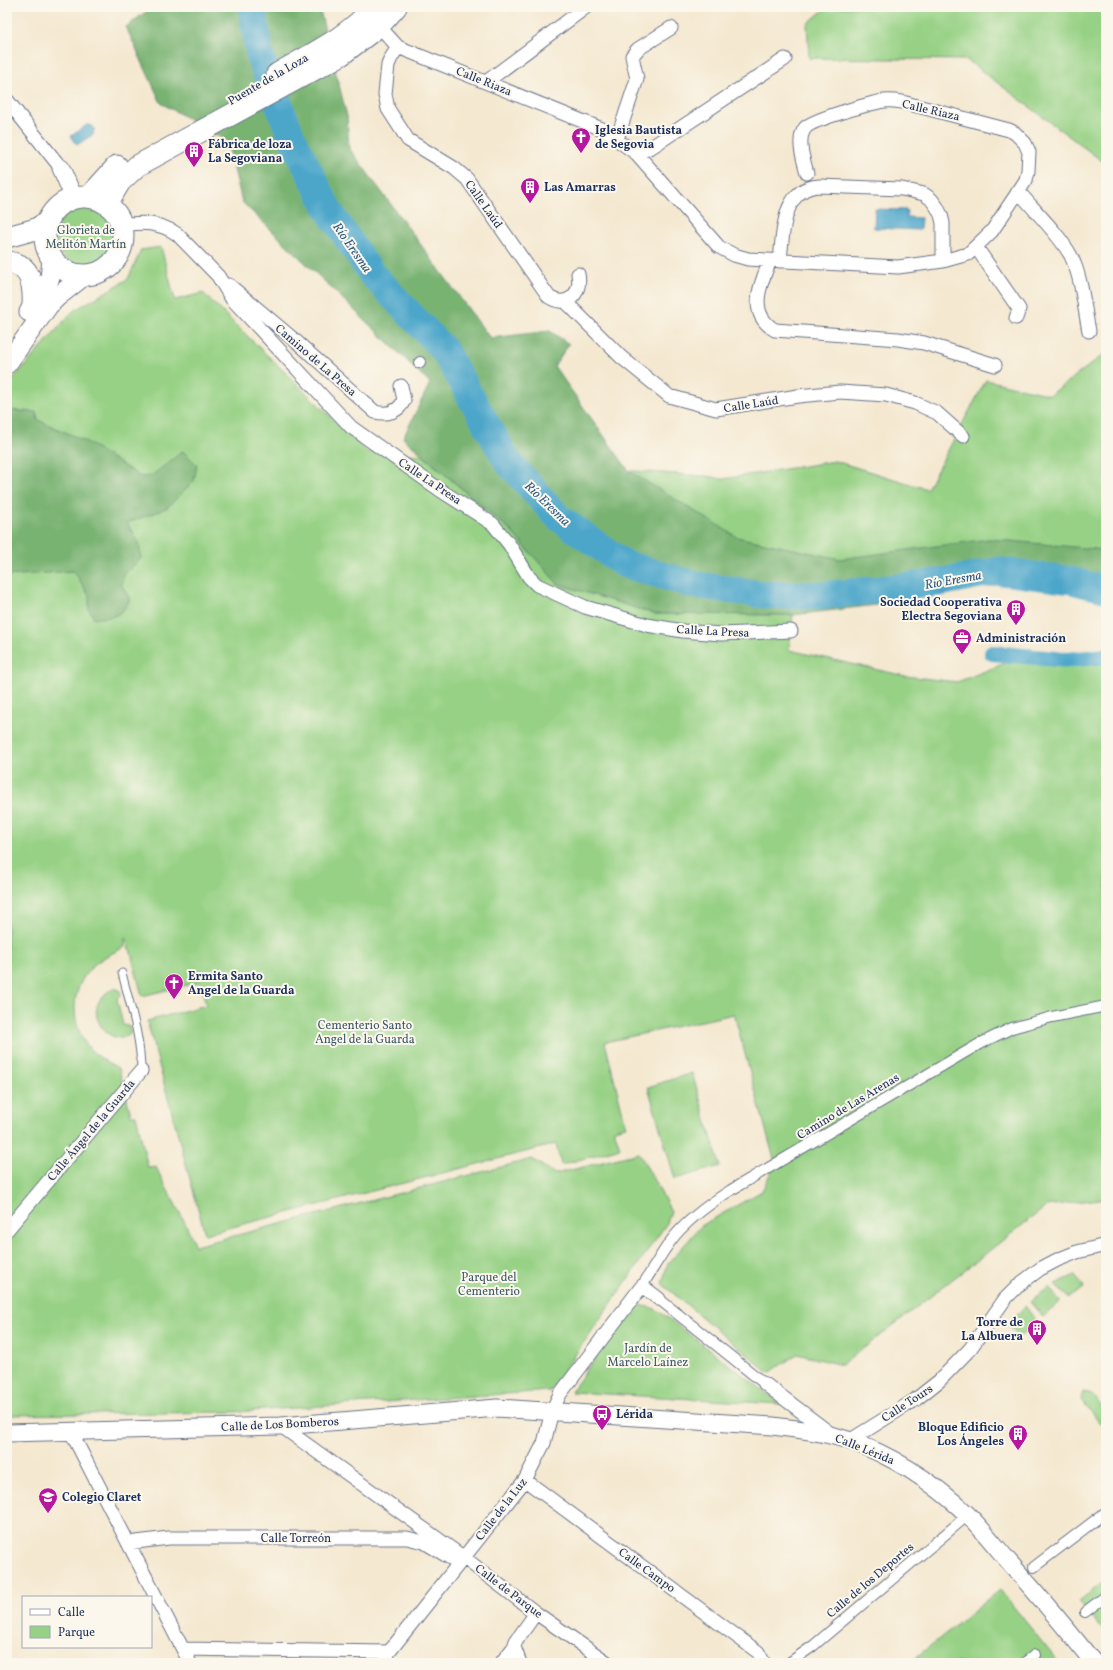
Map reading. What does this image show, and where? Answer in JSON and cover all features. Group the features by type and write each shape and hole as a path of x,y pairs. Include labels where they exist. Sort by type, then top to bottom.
{"main road":[{"path":"337,48 354,27 396,7"},
{"path":"337,48 377,17"},
{"name":"Puente de la Loza","path":"90,200 123,160 205,122 337,48"},
{"path":"7,252 30,245 49,253 62,269 69,273 85,275 100,272 113,262 122,248 122,225 116,213 90,200 60,205 54,210 47,222 44,237 49,253 52,269 50,278 7,346"},
{"path":"7,237 32,230 47,222"},
{"path":"7,262 18,265 30,276 33,285 33,306"},
{"path":"7,364 49,305 85,275"}],"street":[{"path":"486,82 586,7"},
{"name":"Calle Riaza","path":"377,17 398,47 588,123 617,139 636,154 719,247 734,255 748,259 898,267 943,261 968,254 992,231 1026,180 1030,161 1029,152 1025,143 1015,133 1001,127 902,102 890,101 876,103 818,121 805,128 802,135 802,153 807,173"},
{"path":"617,139 637,79 632,56 638,49 670,28"},
{"name":"Calle Laúd","path":"398,47 388,65 385,94 388,110 408,140 454,168 467,179 549,297 556,301 565,301 621,357 669,396 716,409 798,396 840,392 886,395 915,403 937,414 963,436"},
{"path":"636,154 653,146 785,59"},
{"path":"7,100 61,168 90,200"},
{"path":"943,261 943,223 941,214 931,199 924,194 902,189 811,186 803,189 795,196 792,202 775,261 761,283 758,311 767,326 775,330 924,343 995,365"},
{"path":"1018,191 1062,243 1070,255 1081,291 1089,331"},
{"name":"Calle La Presa","path":"122,225 149,223 169,229 184,241 218,276 232,299 351,427 440,490 493,524 512,549 529,577 537,585 585,607 647,625 683,631 721,634 791,631"},
{"path":"976,247 1018,309 1016,318"},
{"path":"565,301 573,296 577,291 579,285 578,274"},
{"name":"Camino de La Presa","path":"218,276 298,343 376,412 383,414 397,409 404,400 401,386"},
{"name":"Camino de Las Arenas","path":"642,1286 670,1241 712,1202 731,1190 987,1040 1012,1028 1052,1017 1106,1006"},
{"name":"Calle Ángel de la Guarda","path":"7,1230 141,1071"},
{"name":"Calle Tours","path":"849,1441 915,1400 939,1382 970,1349 1006,1299 1020,1284 1040,1269 1057,1260 1077,1252 1106,1245"},
{"path":"642,1286 765,1384 832,1435"},
{"name":"Calle de la Luz","path":"387,1658 461,1560 526,1480 544,1443 552,1411 560,1394 642,1286"},
{"name":"Calle de Los Bomberos","path":"7,1433 281,1426 497,1408 552,1411"},
{"name":"Calle Lérida","path":"552,1411 773,1426 806,1430 832,1435 849,1441 901,1464 936,1489 968,1515 1094,1663"},
{"name":"Calle de Parque","path":"281,1426 410,1520 461,1560 608,1663"},
{"path":"70,1432 190,1663"},
{"name":"Calle Campo","path":"526,1480 758,1652 764,1663"},
{"path":"1034,1568 1106,1512"},
{"name":"Calle de los Deportes","path":"789,1663 813,1646 968,1515"},
{"path":"407,1538 410,1520"},
{"name":"Calle Torreón","path":"128,1543 169,1538 407,1538 424,1542 461,1560"},
{"path":"1085,1612 1106,1596"},
{"path":"502,1663 536,1613"},
{"path":"514,1646 520,1663"},
{"path":"183,1649 387,1658"},
{"path":"1024,1663 1035,1655"}],"lane":[{"name":"Calle Ángel de la Guarda","path":"122,973 136,1032 141,1059 141,1071"}],"green space":[{"path":"152,7 319,7 347,116 349,148 490,338 550,331 569,344 554,366 629,471 737,537 840,559 989,539 1106,550 1106,593 1078,587 1040,583 985,582 983,587 924,595 885,604 793,615 655,614 558,584 511,531 403,438 430,383 242,202 227,141 161,103 126,27"},
{"path":"827,7 1106,7 1106,164 967,60 809,58 807,24"},
{"name":"Glorieta de Melitón Martín","path":"80,207 92,207 103,212 111,220 116,231 114,249 103,262 92,267 80,267 69,262 61,254 56,243 56,231 61,220 69,212"},
{"path":"161,247 175,300 203,293 367,452 422,455 511,531 559,584 655,614 793,615 789,650 905,676 957,682 1013,660 1075,656 1106,651 1106,1198 1047,1206 842,1365 797,1354 769,1373 662,1284 667,1265 701,1226 762,1191 775,1163 734,1014 605,1042 626,1126 614,1129 620,1148 561,1165 556,1144 205,1234 147,1021 206,1005 200,982 142,996 130,949 125,937 125,947 98,961 84,977 79,986 75,1007 78,1029 92,1051 119,1069 131,1115 136,1115 148,1168 156,1167 195,1246 532,1159 555,1174 639,1153 671,1211 667,1223 550,1391 234,1412 7,1415 7,386 73,311 128,279 141,250"},
{"path":"1106,353 1106,589 998,571 886,589 508,462 705,476 723,479 835,461 927,489 986,380 1050,395"},
{"path":"7,410 36,412 38,420 85,441 141,477 151,476 183,451 197,465 194,481 168,507 127,523 139,543 141,559 125,573 121,584 130,599 124,610 120,613 106,618 94,618 89,610 89,596 74,571 7,576"},
{"path":"114,988 120,990 121,995 117,999 123,1025 129,1026 131,1033 124,1038 115,1037 107,1033 101,1026 97,1017 97,1007 102,997"},
{"path":"692,1073 720,1166 675,1179 648,1087"},
{"path":"1075,1275 1084,1287 1068,1298 1055,1284"},
{"path":"1049,1287 1060,1302 1043,1317 1030,1302"},
{"name":"Jardín de Marcelo Laínez","path":"640,1305 656,1309 781,1404 571,1392 630,1308"},
{"path":"1025,1306 1035,1319 1031,1328 1020,1336 1007,1325"},
{"path":"1084,1392 1092,1394 1106,1412 1106,1431 1081,1400"},
{"path":"1106,1580 1106,1608 1101,1612 1104,1615 1106,1614 1106,1634 1079,1601"},
{"path":"1000,1590 1059,1663 909,1663"}],"water":[{"path":"88,124 95,130 93,132 94,134 77,145 71,136"},
{"path":"875,209 907,210 907,217 921,218 920,230 874,228"}],"waterway":[{"name":"Río Eresma","path":"252,7 260,57 291,135 329,211 371,273 444,350 508,462 558,517 624,564 695,585 767,595 826,595 886,589 942,582 998,571 1069,580 1106,589"},
{"path":"992,653 1068,660 1106,656"}],"place":[{"name":"Iglesia Bautista de Segovia","path":"581,154"},
{"name":"Fábrica de loza La Segoviana","path":"194,168"},
{"name":"Las Amarras","path":"530,204"},
{"name":"Sociedad Cooperativa Electra Segoviana","path":"1016,626"},
{"name":"Administración","path":"962,655"},
{"name":"Ermita Santo Angel de la Guarda","path":"174,1000"},
{"name":"Torre de La Albuera","path":"1037,1346"},
{"name":"Lérida","path":"602,1431"},
{"name":"Bloque Edificio Los Ángeles","path":"1018,1451"},
{"name":"Colegio Claret","path":"48,1514"}],"park label":[{"name":"Cementerio Santo Angel de la Guarda","path":"365,1032"},
{"name":"Parque del Cementerio","path":"489,1284"}]}
